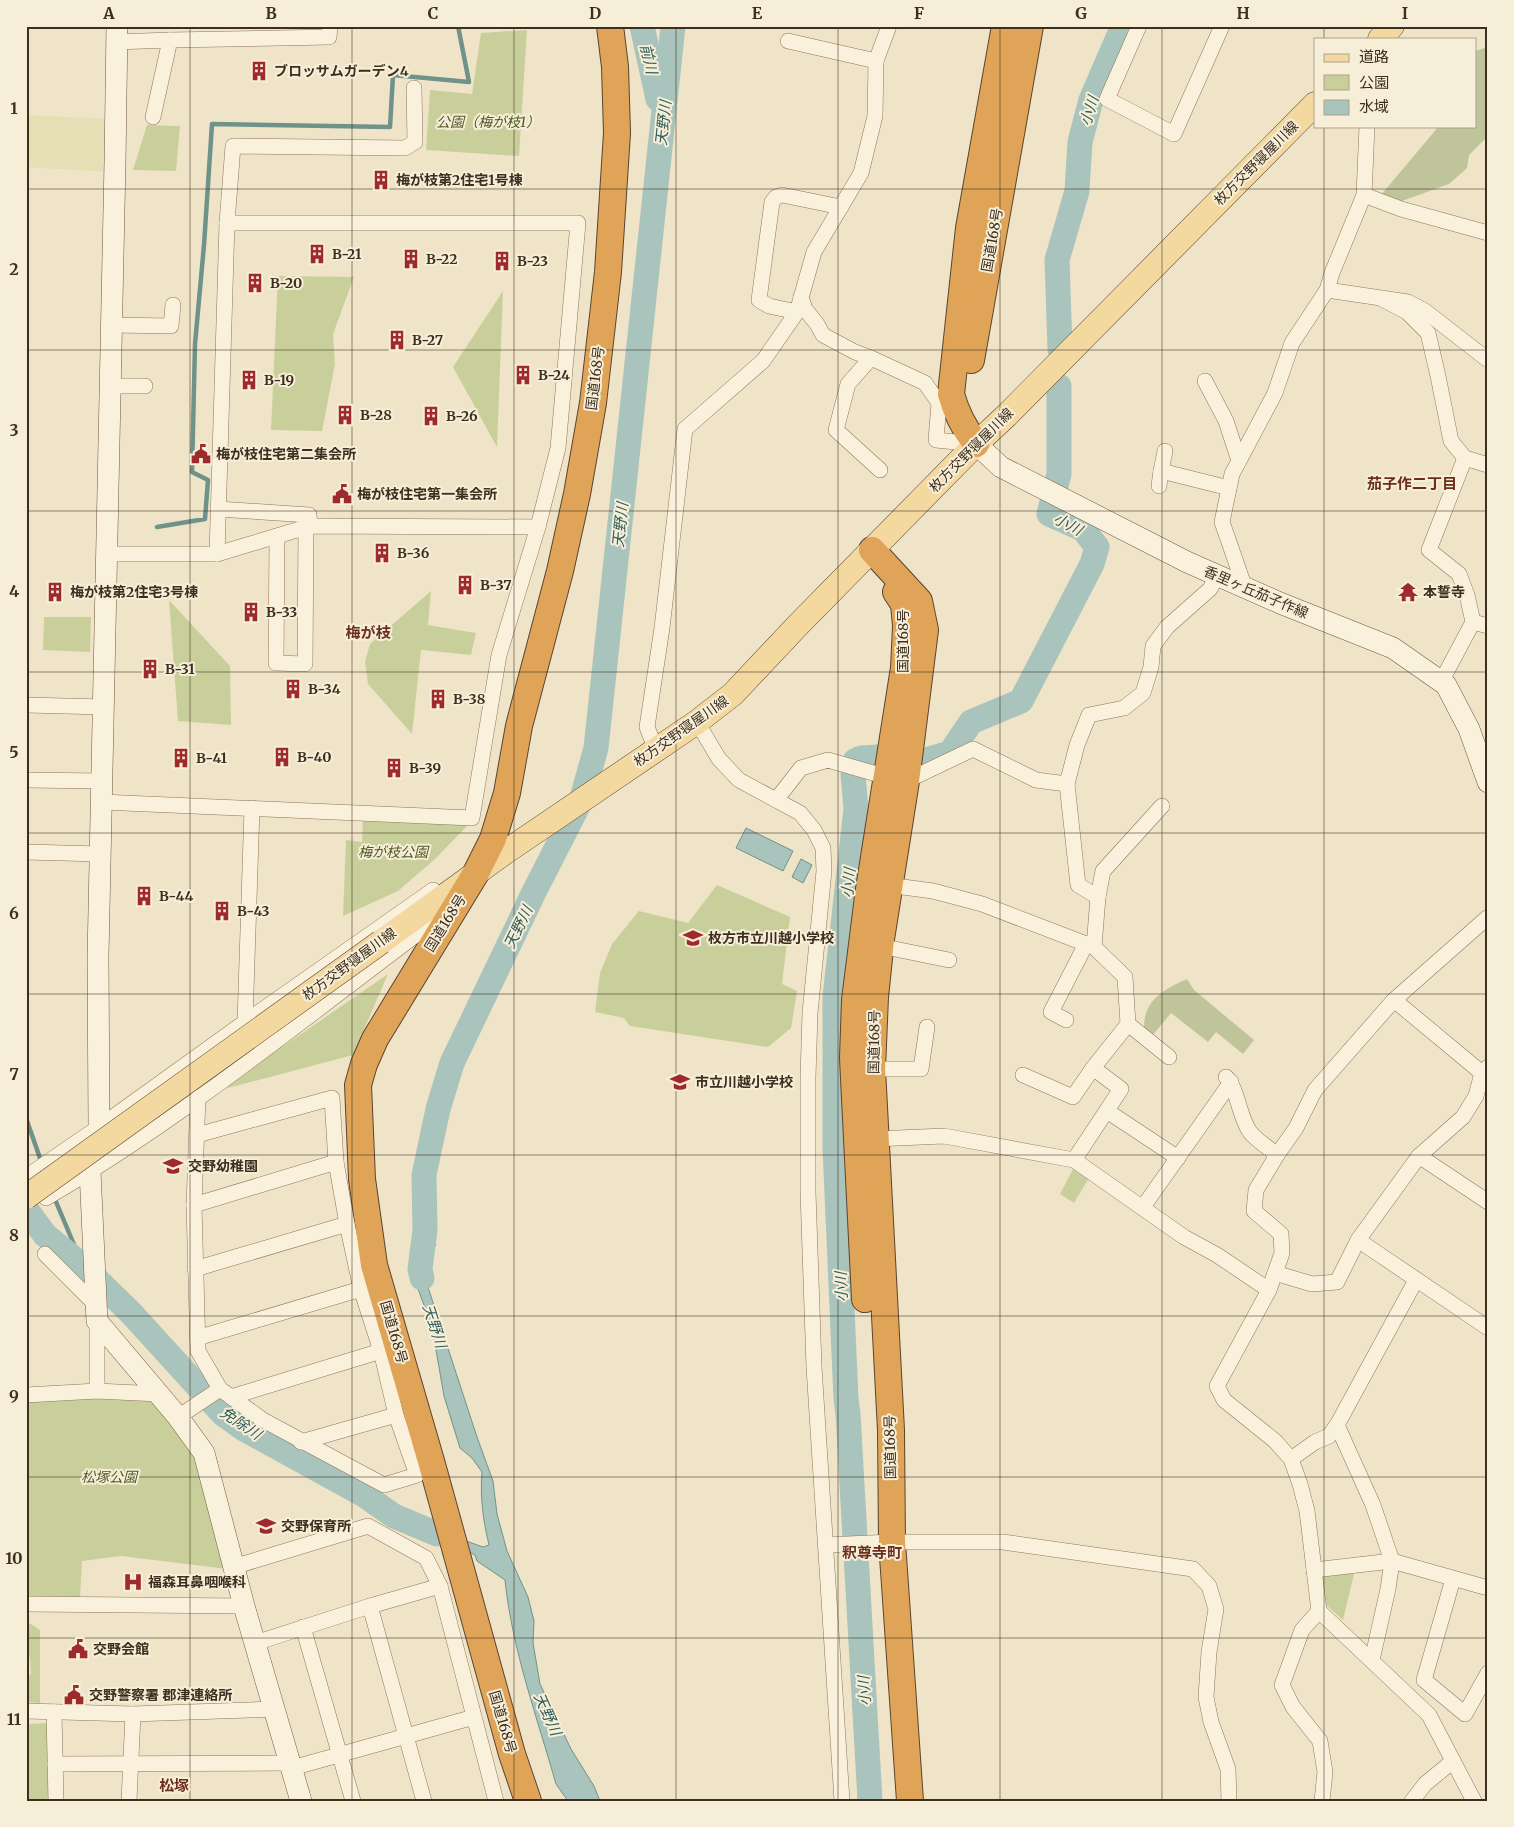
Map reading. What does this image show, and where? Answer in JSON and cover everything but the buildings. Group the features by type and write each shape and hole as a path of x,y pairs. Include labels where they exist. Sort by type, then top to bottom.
{"highway":[{"name":"国道168号","path":"528,1801 512,1754 462,1570 374,1265 362,1179 358,1085 364,1064 375,1039 476,873 493,840 507,793 519,726 560,571 577,494 593,404 608,272 617,133 615,67 610,26"},
{"name":"国道168号","path":"976,444 962,425 955,410 951,394 969,228 1005,26"},
{"name":"国道168号","path":"976,444 968,423 966,391 1030,26"},
{"name":"国道168号","path":"872,550 919,601 925,630 858,964 853,1058 883,1542 895,1801"},
{"name":"国道168号","path":"896,779 888,885 875,997 872,1069 890,1430 883,1542 910,1801"}],"main road":[{"path":"1380,38 1392,26"},
{"name":"枚方交野寝屋川線","path":"36,1198 504,852 697,722 733,694 976,444 1314,105"}],"street":[{"path":"96,1391 96,1308 90,1171 98,1128 100,854 112,325 116,34 170,40 329,37 330,26"},
{"path":"656,750 647,727 662,628 685,429 763,361 797,312 814,252 862,173 875,116 876,61 889,26"},
{"path":"1139,26 1107,99 1174,134 1222,26"},
{"path":"153,117 170,40"},
{"path":"788,41 876,61"},
{"path":"217,554 227,223 234,146 405,148 415,142 414,88"},
{"path":"1245,588 1222,522 1232,474 1274,393 1292,343 1328,290 1332,273 1364,195 1367,128"},
{"path":"797,312 769,306 759,300 772,202 776,197 782,195 841,207"},
{"path":"1364,195 1401,209 1485,228"},
{"path":"101,802 472,818 499,655 538,527 558,448 578,224 227,223"},
{"path":"1328,290 1408,302 1425,311 1488,360"},
{"path":"801,297 805,309 823,335 855,352 951,394"},
{"path":"1382,299 1407,312 1428,333 1451,441 1465,458 1488,465"},
{"path":"112,325 172,326 173,305"},
{"path":"871,358 848,384 836,430 880,470"},
{"path":"1205,381 1226,421 1238,461"},
{"path":"925,383 939,403 936,440 976,444"},
{"path":"110,386 145,386"},
{"name":"香里ヶ丘茄子作線","path":"976,444 1001,467 1217,576 1393,648 1446,685 1469,729 1488,782"},
{"path":"1158,486 1165,451"},
{"path":"1441,682 1480,624 1467,596 1460,574 1429,550 1465,458"},
{"path":"1161,471 1229,488"},
{"path":"218,509 309,515 305,664 276,663 277,536"},
{"path":"107,554 217,554 308,527 538,527"},
{"path":"1098,897 1078,886 1067,784 1077,745 1089,715 1124,708 1143,693 1151,667 1153,646 1167,627 1210,589 1217,576"},
{"path":"26,705 104,707"},
{"path":"697,722 720,759 738,780 800,813 814,830 823,848 824,871 810,1013 808,1192 814,1367 842,1801"},
{"path":"776,800 801,768 828,760 896,779 973,749 1036,780 1067,784"},
{"path":"26,780 102,781"},
{"path":"1066,1020 1051,1012 1090,946 1103,870 1162,806"},
{"path":"244,1022 252,808"},
{"path":"26,852 100,854"},
{"path":"476,873 429,925 198,1098 61,1189 36,1198 31,1173 98,1128 244,1022 440,886 476,873"},
{"path":"888,885 933,891 982,904 1090,946 1125,977 1128,1024 1073,1097 1023,1075"},
{"path":"1474,1801 1429,1715 1319,1611 1306,1511 1300,1484 1290,1459 1275,1441 1224,1400 1217,1386 1269,1290 1282,1253 1281,1234 1254,1211 1256,1190 1296,1128 1315,1090 1394,1000 1488,917"},
{"path":"880,946 949,960"},
{"path":"1274,1273 1312,1284 1337,1282 1358,1240 1419,1156 1463,1118 1476,1096 1485,1070 1394,1000"},
{"path":"1128,1024 1169,1057"},
{"path":"872,1069 921,1069 927,1027"},
{"path":"1074,1160 1122,1089 1093,1068"},
{"path":"1143,1207 1178,1158 1229,1080 1239,1110 1250,1132 1277,1155"},
{"path":"197,1135 332,1098 336,1162 361,1288 381,1351 396,1416 416,1475 384,1485 301,1442 263,1420 226,1393 198,1351 194,1204 198,1098"},
{"path":"1107,1111 1178,1158"},
{"path":"875,1139 944,1136 1074,1160 1184,1237 1217,1255 1269,1290"},
{"path":"1419,1156 1488,1202"},
{"path":"194,1204 336,1162"},
{"path":"195,1268 347,1224"},
{"path":"1358,1240 1488,1328"},
{"path":"45,1254 96,1308 159,1394 185,1412 204,1453 233,1567 301,1801"},
{"path":"1290,1459 1315,1442 1329,1436 1337,1426 1416,1280"},
{"path":"197,1338 361,1288"},
{"path":"185,1412 226,1393 381,1351"},
{"path":"26,1396 96,1391 159,1394"},
{"path":"301,1442 396,1416"},
{"path":"1337,1426 1373,1505 1392,1561 1388,1589 1372,1660"},
{"path":"233,1567 368,1526 426,1558 440,1586 496,1801"},
{"path":"826,1545 883,1542 1003,1542 1193,1569 1209,1586 1216,1609 1209,1652 1206,1697 1211,1722 1228,1769 1229,1801"},
{"path":"1314,1570 1392,1561 1488,1588"},
{"path":"1453,1579 1424,1680 1465,1714 1488,1673"},
{"path":"255,1643 440,1586"},
{"path":"26,1604 244,1606"},
{"path":"370,1606 424,1801"},
{"path":"1319,1611 1302,1630 1282,1685 1292,1707 1320,1741 1325,1772 1322,1801"},
{"path":"303,1627 353,1801"},
{"path":"26,1711 132,1714 274,1709"},
{"path":"54,1712 56,1801"},
{"path":"129,1801 132,1714"},
{"path":"55,1764 292,1765 474,1717"},
{"path":"1412,1801 1425,1784 1453,1761"}],"shaded area":[{"path":"26,115 109,119 109,172 26,167"}],"green space":[{"name":"公園（梅が枝1）","path":"527,30 519,156 426,150 430,90 472,94 481,33"},
{"path":"1488,47 1488,136 1469,155 1467,168 1449,184 1402,201 1381,195 1437,128 1476,128 1476,51"},
{"path":"147,125 180,126 176,171 133,170"},
{"path":"278,276 354,277 333,334 335,364 322,431 271,430"},
{"path":"503,291 497,447 453,367"},
{"path":"431,591 428,625 476,633 471,655 421,650 412,734 368,684 365,662 370,644"},
{"path":"169,600 230,666 231,725 178,721"},
{"path":"44,617 91,617 90,652 43,650"},
{"name":"梅が枝公園","path":"363,817 470,823 435,859 398,891 343,916 346,840 362,842"},
{"path":"717,885 790,917 782,984 797,991 791,1028 768,1047 630,1026 624,1018 595,1012 600,973 612,944 639,911 688,923"},
{"path":"388,974 353,1055 228,1088 227,1085"},
{"path":"1187,979 1194,990 1254,1040 1243,1054 1216,1032 1208,1042 1171,1013 1152,1036 1144,1030 1147,1011 1156,997 1170,987"},
{"path":"1073,1169 1089,1178 1074,1203 1060,1194"},
{"name":"松塚公園","path":"101,1396 156,1399 201,1462 227,1569 121,1556 82,1561 80,1598 26,1597 26,1399"},
{"path":"1322,1574 1354,1574 1343,1620 1324,1603"},
{"path":"26,1621 40,1630 40,1703 26,1702 26,1680 31,1674 30,1658 26,1649"},
{"path":"49,1723 49,1801 26,1801 26,1724"}],"water":[{"path":"746,828 793,851 783,871 736,848"},
{"path":"801,859 812,865 803,883 792,877"},
{"path":"436,1244 427,1259 424,1275 493,1481 497,1514 507,1551 528,1597 534,1621 533,1643 540,1684 571,1749 594,1786 600,1801 568,1801 556,1784 519,1657 508,1606 505,1580 477,1561 475,1555 429,1536 404,1519 483,1547 489,1545 482,1509 482,1472 472,1458 460,1448 444,1396 432,1327 414,1278 415,1247"}],"waterway":[{"path":"157,527 205,519 208,480 192,472 195,344 212,124 390,127 393,75 469,82 458,26"},
{"name":"前川","path":"642,26 658,99"},
{"name":"天野川","path":"422,1278 420,1269 425,1230 424,1175 438,1109 452,1063 534,892 582,798 596,748 673,26"},
{"name":"小川","path":"1060,349 1057,260 1077,191 1080,142 1091,100 1123,26"},
{"name":"小川","path":"922,761 950,753 971,722 1021,701 1092,564 1097,547 1083,529 1049,514 1059,474 1059,386"},
{"name":"小川","path":"855,761 861,758 879,757"},
{"name":"小川","path":"853,774 856,809 835,997 835,1148 846,1399 870,1801"},
{"path":"26,1118 42,1164"},
{"path":"54,1197 83,1266"},
{"name":"免除川","path":"26,1209 45,1235 83,1266 131,1313 223,1414 244,1429 364,1495 394,1516 437,1534"}],"place":[{"name":"ブロッサムガーデン4","path":"259,71"},
{"name":"梅が枝第2住宅1号棟","path":"381,180"},
{"name":"B-21","path":"317,254"},
{"name":"B-22","path":"411,259"},
{"name":"B-23","path":"502,261"},
{"name":"B-20","path":"255,283"},
{"name":"B-27","path":"397,340"},
{"name":"B-24","path":"523,375"},
{"name":"B-19","path":"249,380"},
{"name":"B-28","path":"345,415"},
{"name":"B-26","path":"431,416"},
{"name":"梅が枝住宅第二集会所","path":"201,454"},
{"name":"梅が枝住宅第一集会所","path":"342,494"},
{"name":"B-36","path":"382,553"},
{"name":"B-37","path":"465,585"},
{"name":"梅が枝第2住宅3号棟","path":"55,592"},
{"name":"本誓寺","path":"1408,592"},
{"name":"B-33","path":"251,612"},
{"name":"B-31","path":"150,669"},
{"name":"B-34","path":"293,689"},
{"name":"B-38","path":"438,699"},
{"name":"B-40","path":"282,757"},
{"name":"B-41","path":"181,758"},
{"name":"B-39","path":"394,768"},
{"name":"B-44","path":"144,896"},
{"name":"B-43","path":"222,911"},
{"name":"枚方市立川越小学校","path":"693,938"},
{"name":"市立川越小学校","path":"680,1082"},
{"name":"交野幼稚園","path":"173,1166"},
{"name":"交野保育所","path":"266,1526"},
{"name":"福森耳鼻咽喉科","path":"133,1582"},
{"name":"交野会館","path":"78,1649"},
{"name":"交野警察署 郡津連絡所","path":"74,1695"}],"district":[{"name":"茄子作二丁目","path":"1412,483"},
{"name":"梅が枝","path":"368,632"},
{"name":"釈尊寺町","path":"872,1552"},
{"name":"松塚","path":"174,1785"}]}
